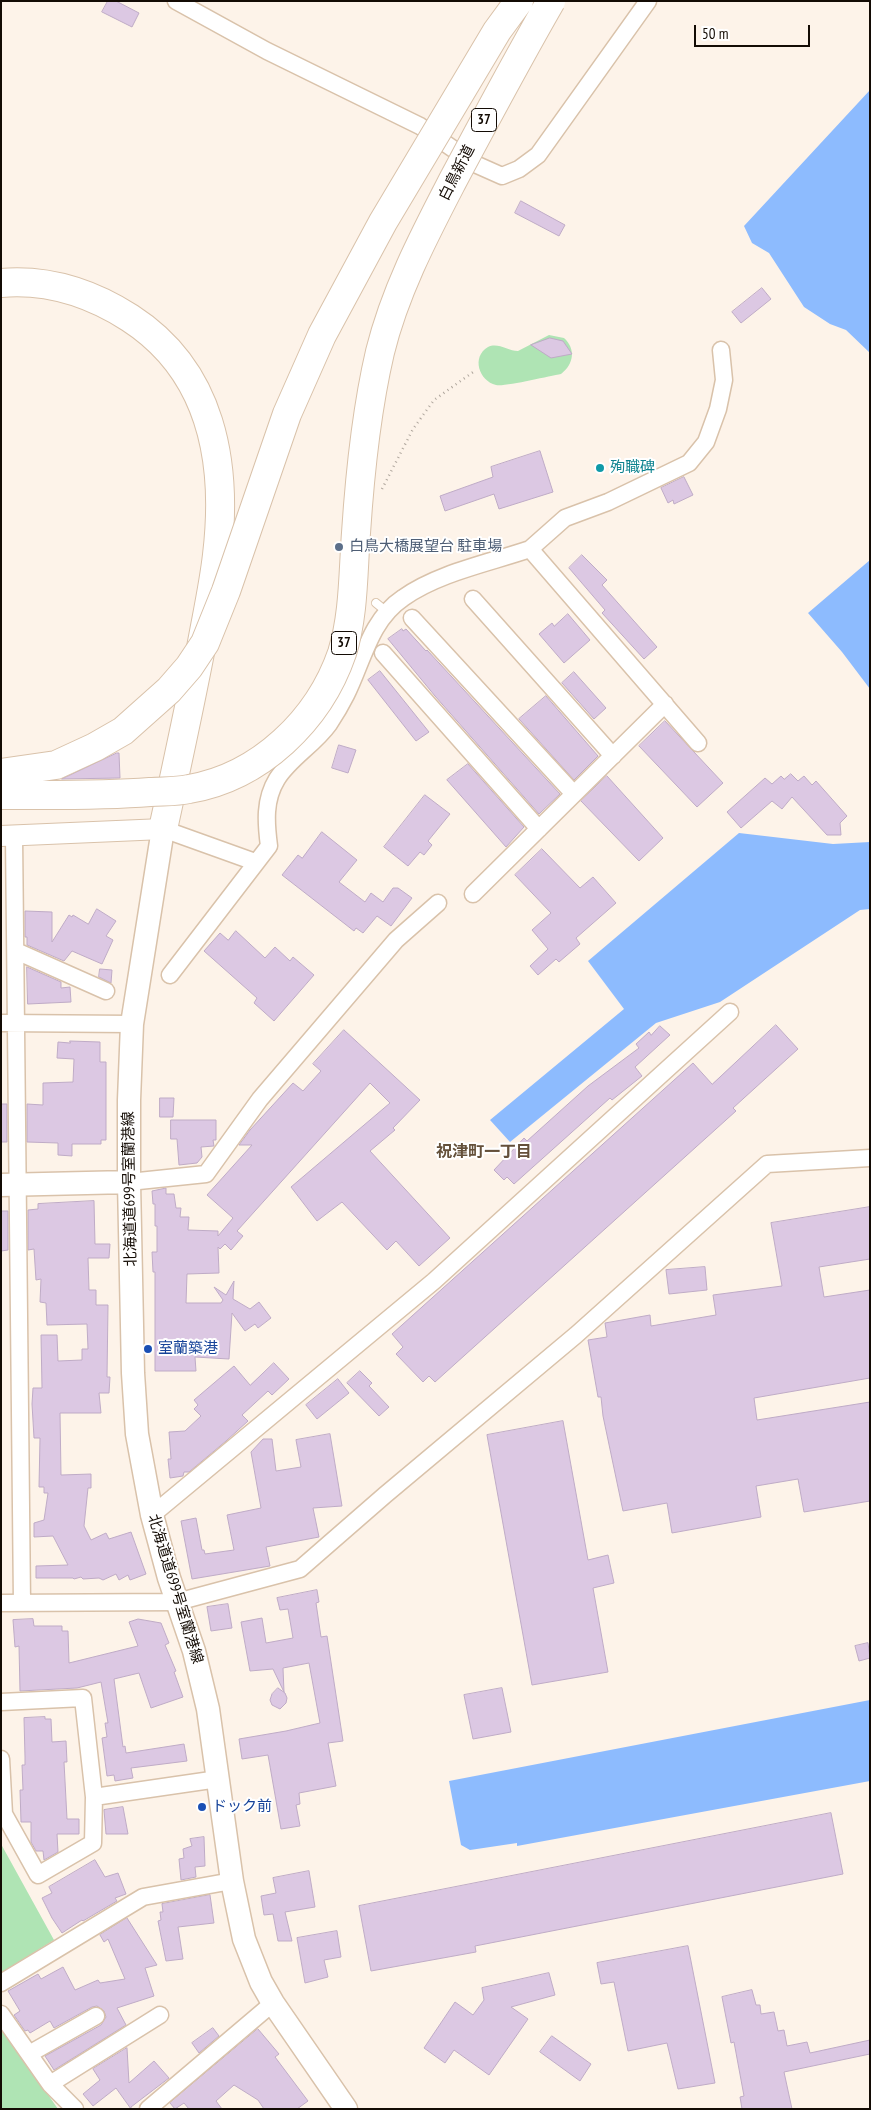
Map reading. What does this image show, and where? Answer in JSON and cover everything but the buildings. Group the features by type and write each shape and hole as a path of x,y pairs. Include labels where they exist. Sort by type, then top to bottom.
{"highway":[{"name":"37","path":"1,773 56,765 96,747 123,731 144,714 189,667 205,643 216,617 287,414 322,335 383,222 497,31 518,1"},
{"name":"白鳥新道","path":"1,795 131,794 189,789 221,780 253,766 291,735 319,702 342,651 350,611 367,414 380,350 398,295 421,241 506,78 553,1"},
{"path":"1,283 20,282 69,288 112,306 151,331 187,372 209,420 217,457 221,506 217,555 192,697 163,829"},
{"path":"1,301 15,299 54,304 86,314 113,327 155,357 186,406 198,441 205,480 203,534 163,829"}],"main road":[{"name":"北海道道699号室蘭港線","path":"163,829 132,1024 129,1100 130,1182 133,1373 138,1434 152,1515 177,1602 194,1651 206,1699 232,1881 250,1960 273,2003 346,2109"},
{"path":"9,1185 130,1182"}],"street":[{"path":"176,1 267,51 420,126 475,164 502,176 519,170 538,155 648,1"},
{"path":"170,975 269,846 266,822 267,804 277,780 314,743 328,725 346,695 382,608 428,583 530,549 566,518 608,502 689,463 706,442 718,409 724,380 721,350"},
{"path":"530,549 698,743"},
{"path":"473,599 613,756"},
{"path":"412,618 574,794"},
{"path":"383,653 539,829"},
{"path":"473,894 665,704"},
{"path":"22,1603 9,1185 9,1023 16,951 8,836 163,829 255,862"},
{"path":"130,1182 206,1174 260,1099 383,955 396,940 438,903"},
{"path":"16,951 106,991"},
{"path":"152,1515 434,1281 730,1012"},
{"path":"9,1023 132,1024"},
{"path":"1,1602 177,1602 300,1569 576,1335 767,1164 870,1158"},
{"path":"1,1702 83,1698 94,1797 93,1843 38,1875 4,1814 1,1759"},
{"path":"94,1797 218,1779"},
{"path":"1,1983 144,1897 232,1881"},
{"path":"148,2109 273,2003"},
{"path":"1,2014 50,2084 75,2109"},
{"path":"50,2084 160,2015"},
{"path":"29,2054 96,2016"}],"path":[{"path":"378,497 413,429 434,400 476,370"}],"green space":[{"path":"549,335 564,338 572,352 569,366 561,374 501,385 490,383 485,379 479,368 479,362 483,351 488,347 499,346 518,351"},
{"path":"1,1844 54,1940 1,1973"},
{"path":"1,2027 58,2109 1,2109"}],"water":[{"path":"870,90 870,353 846,330 830,324 804,307 769,253 752,243 744,226"},
{"path":"870,560 870,689 842,652 808,613"},
{"path":"739,833 833,844 870,842 870,909 860,910 720,1002 656,1023 510,1142 490,1120 624,1009 588,961"},
{"path":"870,1700 870,1781 517,1846 517,1843 470,1850 461,1845 449,1781"}],"place":[{"name":"殉職碑","path":"600,468"},
{"name":"白鳥大橋展望台 駐車場","path":"339,547"},
{"name":"室蘭築港","path":"148,1349"},
{"name":"ドック前","path":"202,1807"}],"district":[{"name":"祝津町一丁目","path":"484,1152"}]}
